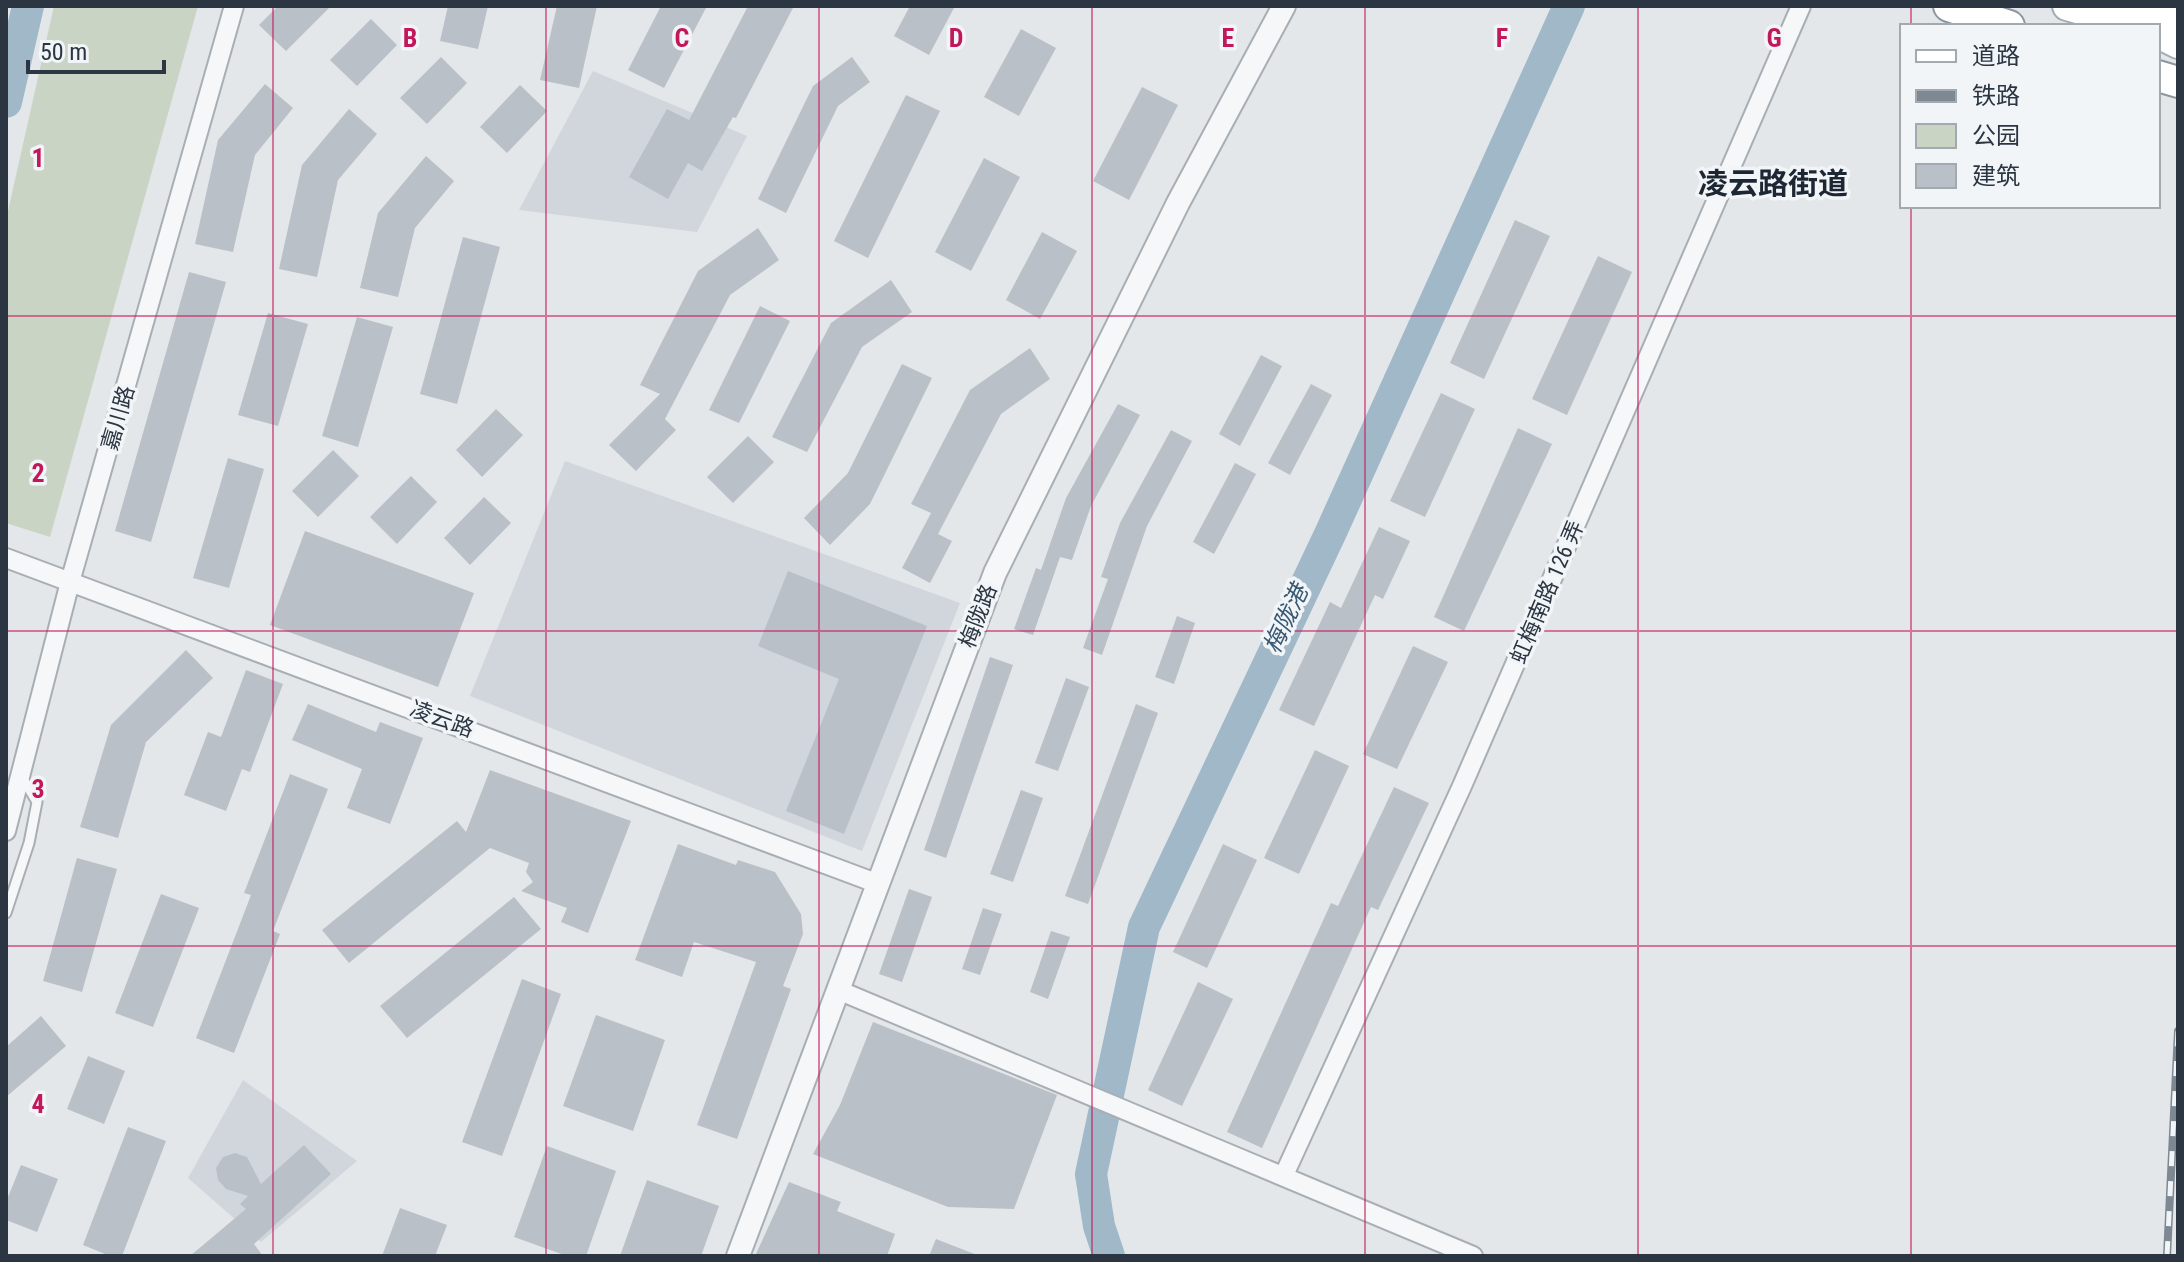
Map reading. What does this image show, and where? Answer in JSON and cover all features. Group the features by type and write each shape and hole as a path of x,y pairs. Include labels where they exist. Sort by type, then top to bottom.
{"highway":[{"path":"1949,6 2003,24"},
{"path":"2125,6 2178,24"}],"main road":[{"path":"2067,6 2129,24"}],"street":[{"name":"嘉川路","path":"6,831 70,582 234,6"},
{"name":"梅陇路","path":"738,1256 995,573 1171,217 1284,6"},
{"name":"虹梅南路 126 弄","path":"1284,1175 1462,786 1801,6"},
{"name":"凌云路","path":"6,558 876,883"},
{"path":"838,990 1473,1256"}],"lane":[{"path":"6,913 29,843 37,802 21,775"}],"shaded area":[{"path":"593,71 747,136 697,232 519,210"},
{"path":"565,461 960,603 862,851 470,696"},
{"path":"243,1080 357,1161 261,1242 188,1178"}],"green space":[{"path":"54,6 198,6 50,537 6,523 6,220"}],"building":[{"path":"278,6 331,6 286,51 259,25"},
{"path":"448,6 488,6 478,49 440,41"},
{"path":"557,6 597,6 579,88 540,80"},
{"path":"661,6 707,6 664,88 628,70"},
{"path":"748,6 794,6 736,118 733,117 702,171 688,163 668,199 629,177 667,109 689,120"},
{"path":"910,6 955,6 929,55 894,36"},
{"path":"371,19 397,45 357,86 330,60"},
{"path":"1021,29 1056,48 1019,116 984,97"},
{"path":"441,57 467,83 427,124 400,98"},
{"path":"852,57 870,82 838,106 786,213 758,199 813,86"},
{"path":"265,84 293,108 255,155 233,252 195,244 218,140"},
{"path":"520,85 547,111 507,153 480,127"},
{"path":"1142,87 1178,105 1129,200 1093,181"},
{"path":"906,95 940,111 868,258 834,241"},
{"path":"349,109 377,134 338,180 317,277 279,269 302,165"},
{"path":"426,156 454,181 415,228 398,297 360,288 378,213"},
{"path":"984,158 1020,177 971,271 935,252"},
{"path":"1515,220 1550,236 1484,379 1450,363"},
{"path":"758,228 779,260 730,295 665,419 676,430 636,471 609,445 660,394 640,385 698,271"},
{"path":"1042,232 1077,251 1040,319 1006,300"},
{"path":"463,237 500,247 457,404 420,394"},
{"path":"1598,256 1632,272 1567,415 1532,399"},
{"path":"189,272 226,282 151,542 115,531"},
{"path":"891,280 912,312 862,347 807,452 772,437 831,323"},
{"path":"760,306 790,321 739,423 709,410"},
{"path":"268,313 308,324 278,426 238,415"},
{"path":"357,317 393,327 358,447 322,436"},
{"path":"1030,348 1050,379 1001,414 938,534 952,541 930,583 902,568 931,513 911,504 970,390"},
{"path":"1261,355 1282,366 1240,446 1219,434"},
{"path":"902,364 932,378 870,504 830,545 804,518 848,473"},
{"path":"1311,384 1332,395 1290,475 1268,463"},
{"path":"1441,393 1475,409 1425,517 1390,501"},
{"path":"1118,404 1140,415 1091,506 1072,560 1060,557 1033,635 1014,629 1036,568 1041,570 1066,498"},
{"path":"496,409 523,435 482,477 456,450"},
{"path":"1518,428 1552,444 1464,631 1434,617"},
{"path":"1171,430 1192,441 1147,526 1102,655 1083,648 1108,579 1101,577 1120,523"},
{"path":"748,436 774,462 733,503 707,477"},
{"path":"333,450 359,476 318,517 292,491"},
{"path":"228,458 264,469 229,588 193,578"},
{"path":"1235,463 1256,474 1214,554 1193,542"},
{"path":"411,476 437,502 397,544 370,517"},
{"path":"484,497 511,523 470,565 444,538"},
{"path":"1379,527 1410,541 1383,599 1375,595 1314,726 1279,710 1330,602 1341,608"},
{"path":"305,531 474,593 438,687 270,625"},
{"path":"788,571 927,626 844,834 786,811 839,679 758,646"},
{"path":"1177,616 1195,623 1174,684 1155,677"},
{"path":"1413,646 1448,662 1397,769 1363,754"},
{"path":"186,650 213,678 146,742 118,838 80,827 111,725"},
{"path":"990,657 1013,665 946,858 924,850"},
{"path":"246,670 283,684 250,772 242,769 226,811 184,795 208,732 221,737"},
{"path":"1066,678 1089,687 1058,771 1035,763"},
{"path":"308,704 376,732 380,722 423,738 390,824 347,808 362,769 292,740"},
{"path":"1136,704 1158,713 1088,904 1065,896"},
{"path":"1315,750 1349,766 1299,874 1264,858"},
{"path":"490,770 631,821 588,933 561,922 567,908 521,891 533,882 526,872 529,863 490,848 349,963 322,930 457,821 466,832"},
{"path":"290,774 328,789 273,931 280,934 234,1053 196,1038 251,895 244,893"},
{"path":"1394,787 1429,803 1378,910 1371,907 1262,1148 1227,1132 1331,903 1338,906"},
{"path":"1021,790 1043,798 1013,882 990,874"},
{"path":"678,844 736,865 738,860 775,872 801,914 803,934 783,986 791,989 737,1139 697,1125 756,962 694,942 682,977 635,960"},
{"path":"1223,844 1257,860 1207,968 1173,952"},
{"path":"77,858 117,869 82,992 43,981"},
{"path":"909,889 932,897 902,982 879,974"},
{"path":"161,894 199,908 153,1027 115,1013"},
{"path":"514,897 541,929 407,1038 380,1006"},
{"path":"983,908 1002,914 980,975 962,969"},
{"path":"1051,931 1070,937 1048,999 1030,992"},
{"path":"522,979 561,994 502,1156 462,1142"},
{"path":"1198,982 1233,999 1182,1106 1148,1090"},
{"path":"596,1015 665,1040 633,1131 563,1106"},
{"path":"41,1016 66,1046 6,1097 6,1047"},
{"path":"873,1022 1057,1095 1014,1209 948,1207 813,1154 840,1105"},
{"path":"88,1056 125,1071 104,1124 67,1109"},
{"path":"128,1127 166,1141 122,1256 110,1256 83,1245"},
{"path":"304,1145 331,1174 254,1244 263,1256 190,1256 246,1209 240,1204 248,1196 226,1189 218,1180 216,1168 223,1157 235,1153 247,1157 261,1184"},
{"path":"547,1146 616,1171 586,1256 567,1256 514,1237"},
{"path":"21,1165 58,1179 37,1232 6,1220 6,1202"},
{"path":"647,1180 719,1206 701,1256 620,1256"},
{"path":"789,1182 841,1202 837,1211 895,1234 887,1256 755,1256"},
{"path":"400,1208 447,1225 435,1256 382,1256"},
{"path":"936,1239 977,1255 929,1256"}],"waterway":[{"path":"6,102 28,6"},
{"name":"梅陇港","path":"1109,1256 1099,1226 1091,1174 1144,927 1331,532 1569,6"}],"railway":[{"path":"2167,1256 2178,1031"}],"district":[{"name":"凌云路街道","path":"1773,183"}]}
